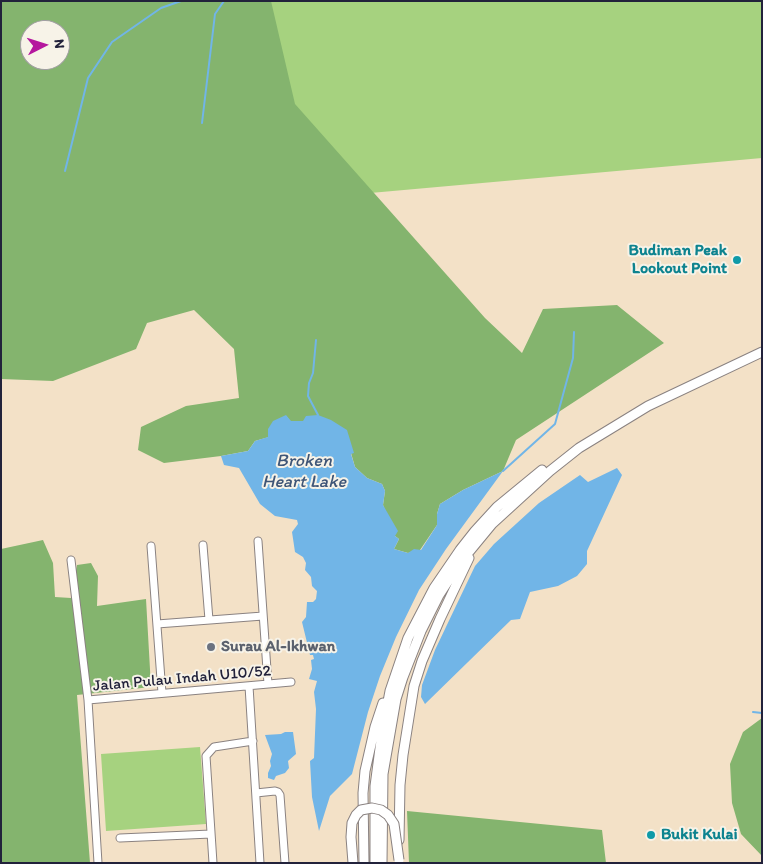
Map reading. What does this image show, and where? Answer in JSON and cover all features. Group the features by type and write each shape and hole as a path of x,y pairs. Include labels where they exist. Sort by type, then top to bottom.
{"main road":[{"path":"382,863 383,774 391,725 403,677 421,631 439,595 460,564 492,524 550,471 579,448 648,406 762,352"},
{"path":"375,863 375,786 382,733 390,691 408,638 420,614 448,566 475,531 497,507 580,441 618,423"},
{"path":"399,861 400,785 406,727 414,686 422,661 440,619 480,538"},
{"path":"364,863 363,793 366,771 381,707 390,691"},
{"path":"353,863 352,824 356,815 362,810 372,808 381,810 388,815 394,824 399,861"}],"street":[{"path":"258,541 268,684"},
{"path":"203,545 209,620"},
{"path":"151,546 162,693"},
{"path":"71,560 88,700"},
{"path":"157,624 263,616"},
{"name":"Jalan Pulau Indah U10/52","path":"98,863 88,700 291,682"},
{"path":"249,686 260,863"},
{"path":"213,863 206,756 214,747 252,742"},
{"path":"256,793 275,791 280,795 285,863"},
{"path":"120,838 211,834"}],"green space":[{"path":"1,1 762,1 762,158 1,226"},
{"path":"1,1 271,1 295,104 485,318 522,353 543,309 617,305 664,343 516,440 503,471 463,490 440,504 437,514 437,525 420,550 408,553 394,549 399,539 395,536 383,505 385,491 382,484 367,478 355,467 351,453 353,453 303,421 290,421 286,416 269,437 255,441 248,451 221,456 164,463 138,450 141,427 186,406 239,398 234,349 194,310 147,323 136,349 53,381 1,379"},
{"path":"43,540 53,563 55,597 71,598 77,565 91,563 98,576 97,606 146,599 151,687 77,695 90,863 1,863 1,549"},
{"path":"762,718 762,856 741,834 732,803 730,764 743,732"},
{"path":"200,747 206,824 106,831 101,754"},
{"path":"407,811 602,830 606,863 409,863"}],"water":[{"name":"Broken Heart Lake","path":"286,415 291,421 303,421 306,416 318,415 331,420 347,430 354,453 351,454 355,467 367,478 382,484 385,491 383,505 398,531 395,536 399,539 394,549 408,553 414,549 421,550 437,525 437,514 440,504 463,490 503,471 446,549 419,590 396,637 380,676 368,712 352,774 330,796 319,831 312,797 310,761 314,758 316,709 314,692 317,681 309,679 312,669 311,660 314,659 313,655 310,655 302,622 306,617 307,602 313,602 316,599 317,591 312,586 311,577 305,570 306,563 303,557 295,552 292,532 298,524 297,520 275,516 260,504 239,468 224,465 221,456 248,451 255,441 268,437 268,429 273,421"},
{"path":"617,468 622,475 587,551 587,564 577,576 558,586 530,592 520,619 511,620 425,704 421,697 422,685 435,650 475,566 494,544 539,503 580,475 588,482"},
{"path":"293,732 296,754 288,761 289,768 285,773 276,776 274,780 268,778 272,754 265,735"}],"waterway":[{"path":"65,171 88,78 112,42 161,8 181,1"},
{"path":"202,123 215,14 224,1"},
{"path":"503,471 555,424 573,358 574,332"},
{"path":"316,340 313,373 309,383 308,396 318,415"},
{"path":"753,712 762,713"}],"place":[{"name":"Budiman Peak Lookout Point","path":"737,260"},
{"name":"Surau Al-Ikhwan","path":"211,647"},
{"name":"Bukit Kulai","path":"651,835"}]}
